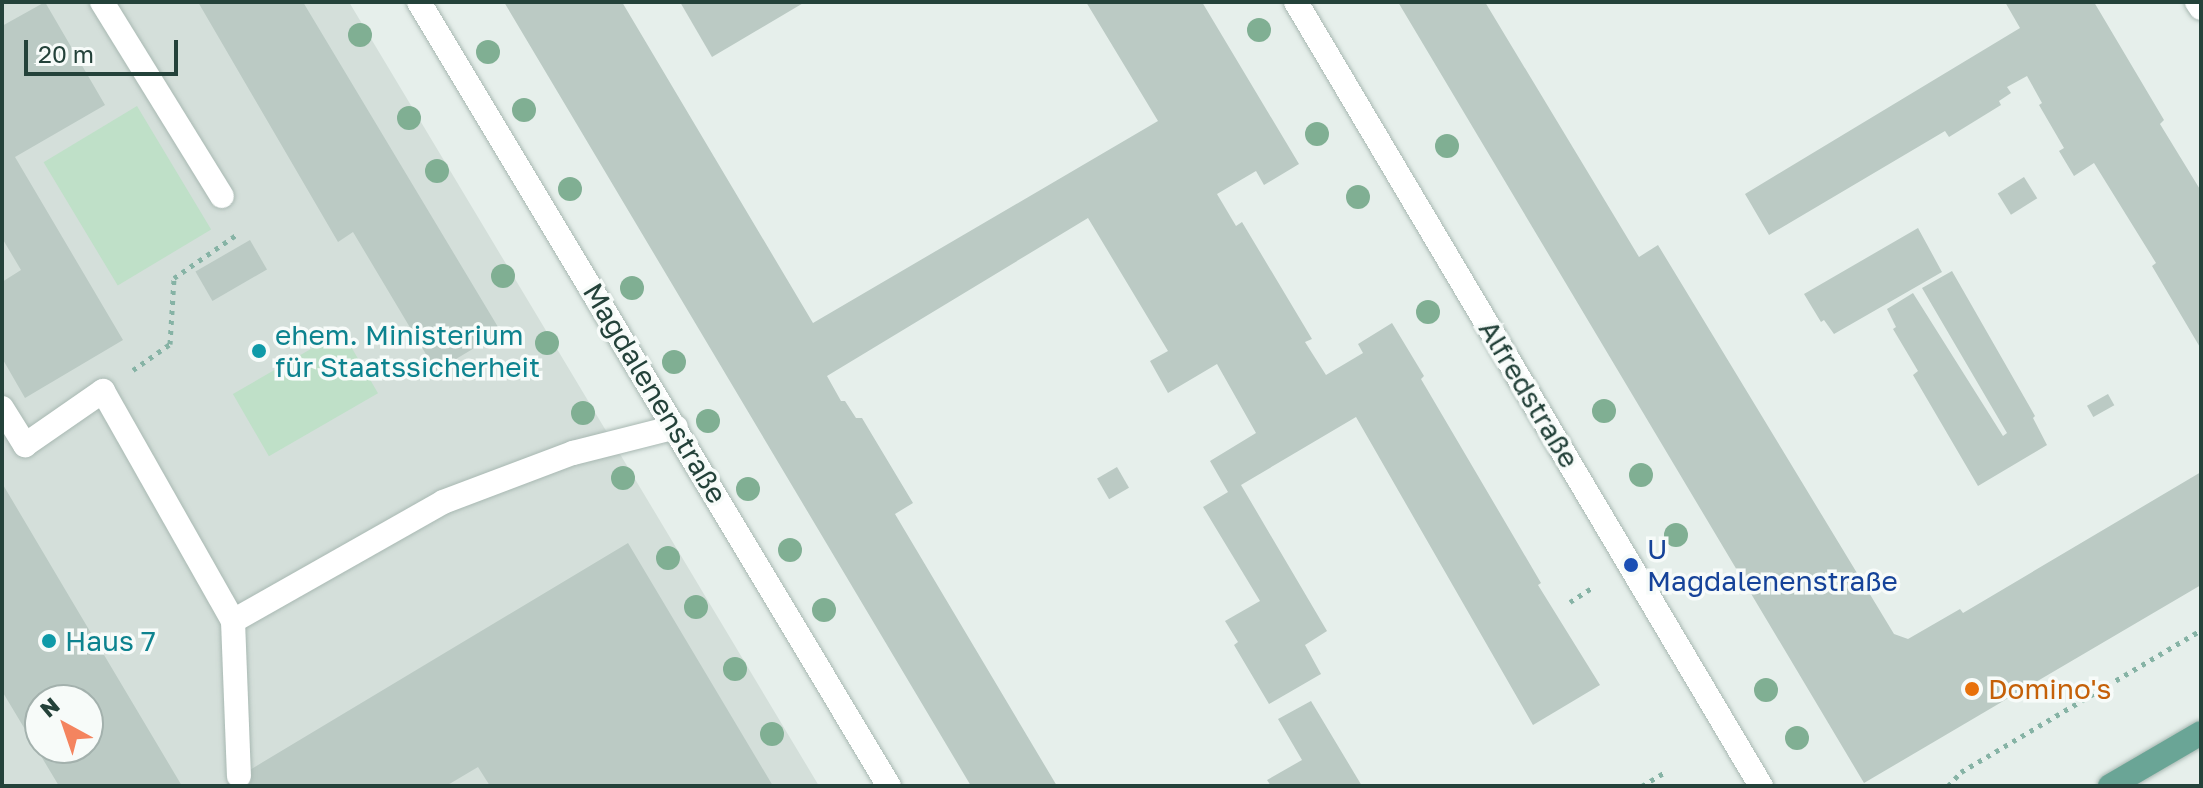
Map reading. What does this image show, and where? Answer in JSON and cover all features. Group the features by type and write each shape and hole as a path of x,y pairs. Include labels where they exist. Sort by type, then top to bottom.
{"main road":[{"path":"2110,786 2201,733"}],"street":[{"path":"102,2 222,196"},
{"name":"Magdalenenstraße","path":"419,2 889,786"},
{"name":"Alfredstraße","path":"1296,2 1761,786"},
{"path":"2197,2 2201,8"},
{"path":"2,408 25,445 103,391 233,621 239,776"},
{"path":"233,621 443,502 573,453 676,427"}],"path":[{"path":"103,391 170,344 174,278 242,231 222,196"},
{"path":"1570,602 1593,587"},
{"path":"1948,786 1961,772 2201,630"},
{"path":"1642,786 1665,772"}],"shaded area":[{"name":"ehem. Ministerium für Staatssicherheit","path":"2,2 349,2 819,786 2,786"}],"green space":[{"path":"137,106 211,229 118,286 44,162"},
{"path":"342,331 378,393 269,456 233,394"}],"building":[{"path":"45,2 105,105 15,157 123,340 25,398 2,358 2,282 21,270 2,238 2,26"},
{"path":"198,2 303,2 501,332 436,371 353,232 338,242"},
{"path":"504,2 622,2 813,323 1158,121 1086,2 1202,2 1299,164 1264,185 1256,171 1217,194 1236,226 1242,222 1312,339 1305,342 1326,375 1363,353 1358,344 1392,323 1424,376 1421,379 1541,583 1538,585 1600,685 1533,725 1356,417 1241,485 1327,631 1305,645 1321,674 1269,704 1234,645 1238,642 1225,621 1260,601 1203,507 1228,492 1210,461 1256,433 1217,364 1168,393 1150,361 1168,351 1088,218 827,376 841,401 845,401 856,418 862,418 913,503 895,514 1057,786 971,786"},
{"path":"680,2 805,2 712,57"},
{"path":"1398,2 1485,2 1639,257 1658,245 1894,634 1908,639 1960,609 1963,613 2201,472 2201,585 1864,783"},
{"path":"2005,2 2094,2 2164,120 2160,124 2201,191 2201,349 2152,266 2156,263 2094,163 2074,176 2059,151 2064,148 2039,105 2042,103 2027,76 2007,87 2011,93 1999,101 2001,105 1949,137 1945,131 1769,235 1745,194 2020,28"},
{"path":"2024,177 2037,198 2011,215 1998,193"},
{"path":"1918,228 1942,272 1834,334 1824,320 1821,322 1804,294"},
{"path":"250,240 267,269 212,301 195,272"},
{"path":"1952,271 2035,416 2033,418 2047,445 1978,486 1913,375 1918,371 1893,329 1896,327 1887,309 1913,293 2003,436 2007,433 1922,288"},
{"path":"2108,394 2114,405 2093,417 2087,406"},
{"path":"1117,467 1129,488 1109,499 1097,478"},
{"name":"Haus 7","path":"2,483 182,786 59,786 46,764 104,764 104,684 24,684 24,728 2,691"},
{"path":"628,543 773,786 490,786 478,767 446,786 223,786"},
{"path":"1311,701 1362,786 1271,786 1267,780 1302,760 1278,719"}],"place":[{"name":"ehem. Ministerium für Staatssicherheit","path":"259,351"},
{"name":"U Magdalenenstraße","path":"1631,565"},
{"name":"Haus 7","path":"49,641"},
{"name":"Domino's","path":"1972,689"}]}
